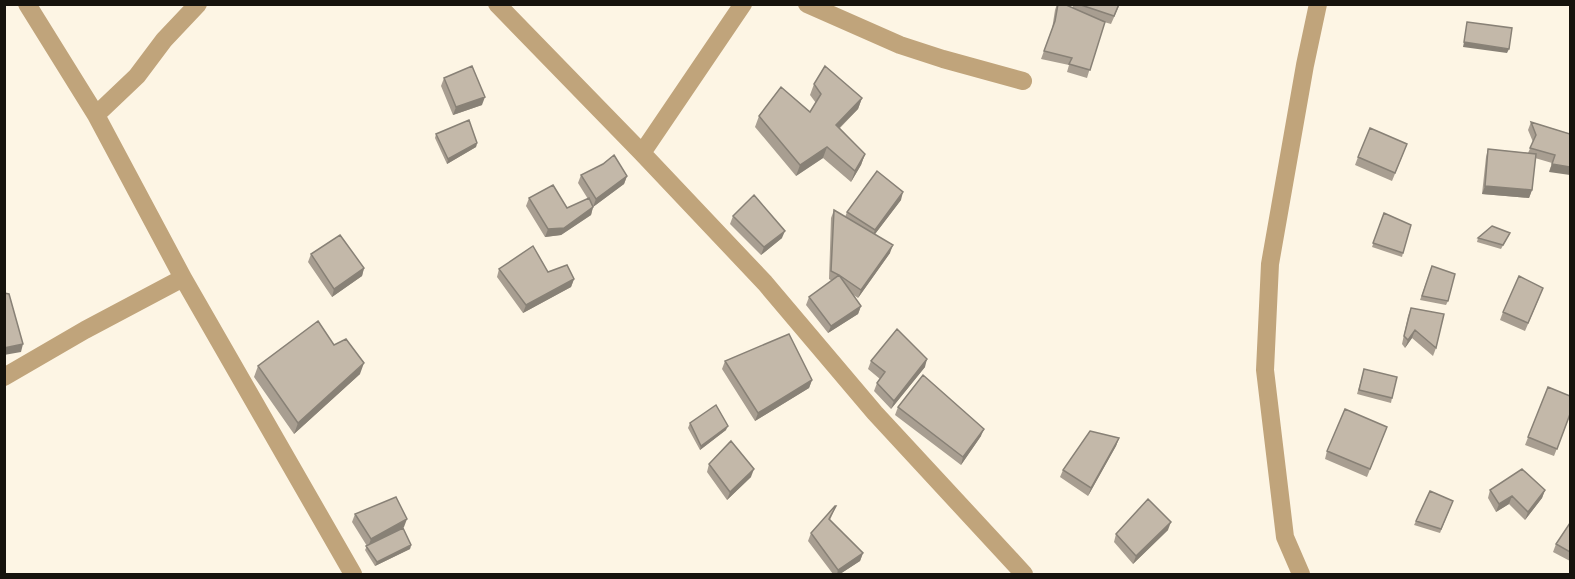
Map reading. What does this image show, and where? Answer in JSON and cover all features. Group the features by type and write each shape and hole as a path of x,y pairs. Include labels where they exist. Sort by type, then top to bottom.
{"street":[{"path":"27,4 96,115 183,278 353,574"},
{"path":"96,115 137,76 164,39 198,4"},
{"path":"498,4 765,283 875,413 1015,572"},
{"path":"642,153 742,4"},
{"path":"807,4 900,45 1023,81"},
{"path":"1301,574 1285,537 1265,370 1270,264 1318,4"},
{"path":"4,377 85,330 183,278"}],"building":[{"path":"1058,4 1064,4 1105,22 1090,70 1069,64 1072,58 1044,51 1055,21"},
{"path":"1078,4 1119,4 1114,16"},
{"path":"1467,22 1512,28 1509,49 1464,42"},
{"path":"472,66 485,97 456,107 444,78"},
{"path":"825,66 862,98 836,125 865,154 855,171 827,147 800,165 759,116 781,87 810,112 821,94 814,84"},
{"path":"469,120 477,143 448,159 436,134"},
{"path":"1531,122 1570,134 1570,167 1552,164 1555,155 1530,148 1536,135"},
{"path":"1370,128 1407,144 1395,173 1358,157"},
{"path":"1488,149 1536,154 1532,190 1485,186"},
{"path":"614,155 627,176 596,199 581,175 603,164"},
{"path":"877,171 903,192 875,230 847,212"},
{"path":"553,185 567,208 589,198 593,207 564,228 548,229 529,198"},
{"path":"754,195 785,231 764,247 733,216"},
{"path":"834,210 893,245 861,290 831,271"},
{"path":"1384,213 1411,225 1403,253 1373,243"},
{"path":"1492,226 1510,233 1503,245 1478,238"},
{"path":"340,235 364,268 334,289 311,254"},
{"path":"533,246 548,272 567,265 574,279 526,305 499,269"},
{"path":"1432,266 1455,274 1448,301 1422,296"},
{"path":"839,275 861,306 831,326 809,297"},
{"path":"1519,276 1543,288 1528,323 1503,312"},
{"path":"4,293 9,294 23,344 4,348"},
{"path":"1411,308 1444,314 1436,348 1415,330 1408,340 1404,336"},
{"path":"318,321 334,345 346,339 364,363 298,423 258,366"},
{"path":"897,329 927,359 894,401 877,383 885,372 871,361"},
{"path":"789,334 812,380 758,413 725,361"},
{"path":"1364,369 1397,377 1392,398 1359,390"},
{"path":"923,375 984,429 963,457 898,407"},
{"path":"1548,387 1570,396 1570,414 1557,449 1528,437"},
{"path":"716,405 728,426 701,446 690,423"},
{"path":"1345,409 1387,427 1370,469 1327,451"},
{"path":"1090,431 1119,438 1091,488 1063,470"},
{"path":"731,441 754,469 730,492 709,464"},
{"path":"1522,469 1545,490 1528,512 1512,496 1499,504 1490,490"},
{"path":"1430,491 1453,501 1441,529 1416,521"},
{"path":"396,497 407,519 371,539 355,514"},
{"path":"1148,499 1171,522 1136,556 1116,534"},
{"path":"835,506 829,519 863,553 838,570 811,533"},
{"path":"1570,523 1570,552 1556,544"},
{"path":"403,528 411,545 377,562 366,546"}]}
